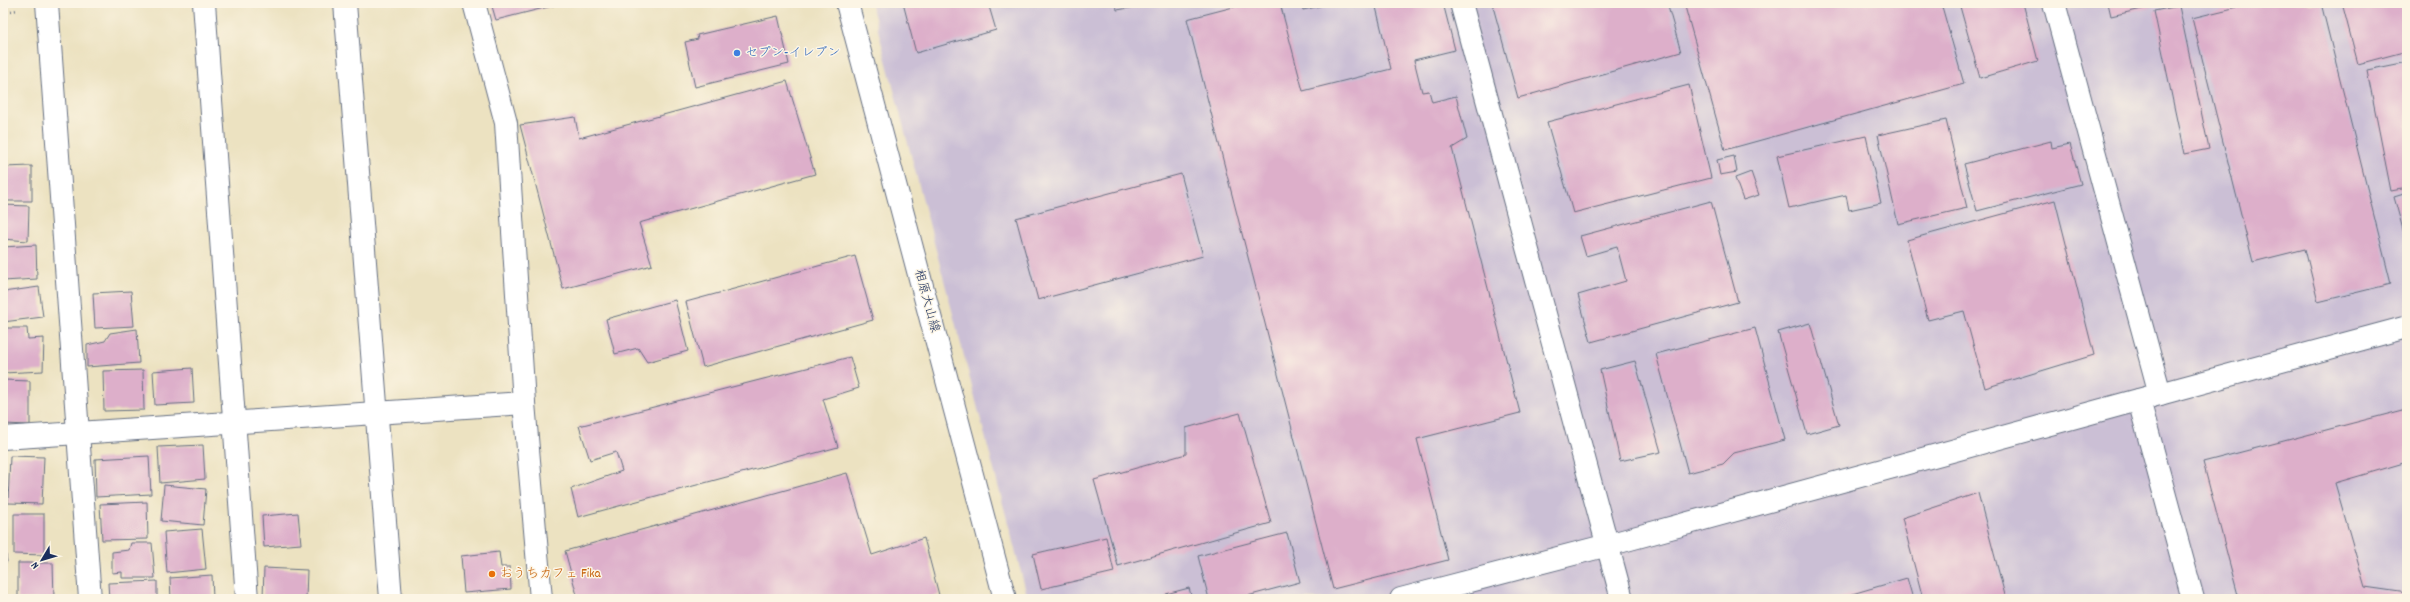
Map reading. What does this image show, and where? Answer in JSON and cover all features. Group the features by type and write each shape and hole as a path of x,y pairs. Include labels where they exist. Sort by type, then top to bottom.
{"street":[{"path":"48,3 90,599"},
{"path":"204,3 247,599"},
{"path":"345,3 391,599"},
{"path":"474,3 506,123 524,403 541,599"},
{"name":"相原大山線","path":"847,3 1005,599"},
{"path":"1461,3 1622,599"},
{"path":"2054,3 2160,394"},
{"path":"1401,599 1608,545 2407,327"},
{"path":"2139,400 2194,599"},
{"path":"3,438 524,403"}],"path":[{"path":"3,12 22,9"}],"shaded area":[{"path":"871,3 2407,3 2407,599 1028,599"}],"building":[{"path":"491,3 560,3 560,4 496,20"},
{"path":"903,3 988,3 996,30 916,53"},
{"path":"1116,3 1154,3 1154,4 1117,10"},
{"path":"1249,3 1280,3 1303,91 1391,69 1375,3 1443,3 1455,50 1414,60 1422,92 1429,91 1432,102 1456,96 1467,139 1452,148 1520,413 1417,439 1448,560 1333,589 1187,19"},
{"path":"1301,3 1328,3 1328,4 1303,10"},
{"path":"1492,3 1667,3 1681,52 1518,98"},
{"path":"1684,3 1941,3 1964,84 1725,150"},
{"path":"1959,3 2023,3 2038,61 1980,78"},
{"path":"2108,3 2164,3 2164,4 2111,16"},
{"path":"2254,3 2321,3 2391,284 2318,302 2305,249 2253,262 2192,18"},
{"path":"2342,3 2407,3 2407,51 2358,64"},
{"path":"2179,6 2209,149 2184,154 2154,11"},
{"name":"セブン-イレブン","path":"778,16 789,64 695,87 685,42 698,39 697,35"},
{"path":"2407,62 2407,188 2391,191 2367,70"},
{"path":"787,81 815,174 639,223 652,265 563,289 520,125 575,117 579,138"},
{"path":"1689,85 1711,178 1573,213 1547,122"},
{"path":"1946,120 1967,208 1898,224 1878,135"},
{"path":"1866,136 1881,203 1849,210 1846,195 1789,208 1777,156"},
{"path":"2051,141 2052,148 2070,144 2081,184 1977,211 1964,164"},
{"path":"1734,156 1737,172 1720,175 1717,160"},
{"path":"32,166 32,201 3,201 3,167"},
{"path":"1751,172 1759,195 1743,200 1735,178"},
{"path":"1181,174 1203,256 1038,300 1016,218"},
{"path":"2407,193 2407,237 2405,237 2394,197"},
{"path":"2055,200 2094,355 1985,388 1964,311 1928,320 1907,240"},
{"path":"1711,201 1738,302 1591,342 1578,295 1626,281 1617,247 1586,256 1580,236"},
{"path":"3,205 29,206 28,241 3,239"},
{"path":"36,245 37,279 3,281 3,247"},
{"path":"855,256 873,320 703,367 686,302"},
{"path":"39,287 43,317 3,322 3,292"},
{"path":"131,291 134,326 95,328 93,293"},
{"path":"675,300 688,351 647,362 638,348 615,354 606,319"},
{"path":"1810,323 1839,425 1807,434 1778,332"},
{"path":"3,328 27,328 28,339 44,338 43,371 3,373"},
{"path":"1755,328 1785,440 1734,453 1723,464 1688,473 1656,354"},
{"path":"137,329 139,363 87,367 87,345 105,341 110,333"},
{"path":"850,357 859,388 823,399 838,447 578,517 571,489 622,471 616,452 590,460 579,426"},
{"path":"1635,361 1661,452 1620,461 1600,370"},
{"path":"192,368 194,403 155,405 153,371"},
{"path":"143,370 144,410 104,411 103,371"},
{"path":"4,380 30,381 30,425 4,424"},
{"path":"2407,409 2407,462 2335,483 2365,587 2407,593 2407,599 2239,599 2203,462"},
{"path":"1240,413 1271,523 1118,566 1094,480 1186,454 1186,428"},
{"path":"203,445 205,479 160,483 158,447"},
{"path":"10,456 44,457 42,504 8,503"},
{"path":"149,456 151,494 96,497 95,459"},
{"path":"847,473 872,555 924,538 939,595 924,599 578,599 565,551"},
{"path":"164,485 206,489 203,525 161,521"},
{"path":"1978,493 2006,599 1923,599 1902,518"},
{"path":"147,502 148,539 102,540 100,504"},
{"path":"298,513 301,544 264,547 262,516"},
{"path":"14,514 44,514 44,555 14,554"},
{"path":"202,529 206,569 167,573 164,532"},
{"path":"3,530 7,562 3,562"},
{"path":"1287,533 1300,582 1236,599 1209,599 1198,556"},
{"path":"1106,537 1114,572 1041,589 1033,554"},
{"path":"131,543 152,543 155,578 122,578 122,572 112,573 112,552 129,550"},
{"path":"499,552 501,567 510,567 511,589 464,593 461,556"},
{"path":"18,563 53,563 54,599 18,599"},
{"path":"264,568 307,570 306,599 263,597"},
{"path":"3,573 5,573 5,599 3,599"},
{"path":"212,575 213,599 171,599 170,578"},
{"path":"1907,578 1913,599 1835,599"},
{"path":"157,581 157,599 109,599 108,583"},
{"path":"1189,588 1192,599 1167,599 1166,594"}],"place":[{"name":"セブン-イレブン","path":"737,53"},
{"name":"おうちカフェ Fika","path":"492,574"}]}
